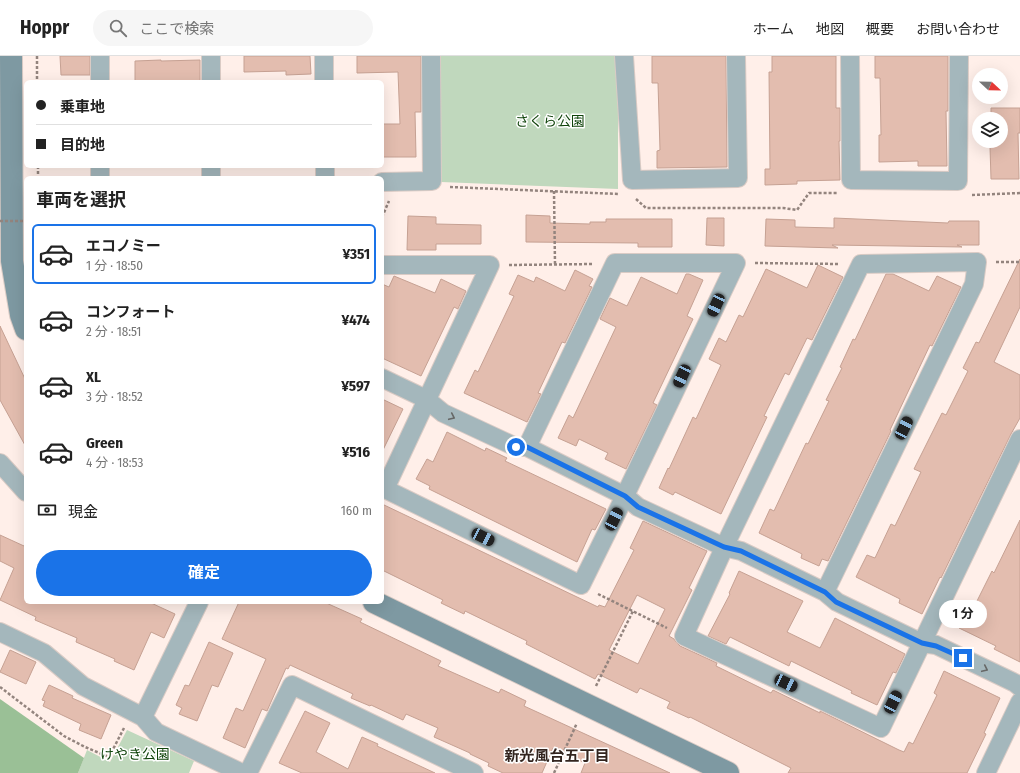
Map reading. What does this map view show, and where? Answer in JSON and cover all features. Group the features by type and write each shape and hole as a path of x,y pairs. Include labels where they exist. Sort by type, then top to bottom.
{"street":[{"path":"11,56 6,197 12,261 21,315 24,323"},
{"path":"100,56 100,80"},
{"path":"211,56 211,80"},
{"path":"324,56 324,80"},
{"path":"387,188 432,181 431,56"},
{"path":"624,56 632,180 738,178 736,56"},
{"path":"850,56 851,180 958,180 959,56"},
{"path":"825,592 974,284 977,262 861,264 724,547 684,636 881,728 1020,439"},
{"path":"384,265 490,265 385,489 581,586 736,263 614,263 527,447"},
{"path":"384,379 426,399 443,412 516,447 527,447 625,496 638,507 724,547 741,551 825,592 836,602 922,643 936,646 1015,683 1020,687"},
{"path":"0,463 24,490"},
{"path":"142,717 197,604"},
{"path":"378,604 728,773"},
{"path":"0,632 44,653 83,686 142,717 156,732 242,773"},
{"path":"248,773 292,685 474,773"},
{"path":"986,773 1020,702"}],"path":[{"path":"37,56 37,80"},
{"path":"384,205 387,188"},
{"path":"554,190 555,264"},
{"path":"0,221 24,221"},
{"path":"977,262 1020,262"},
{"path":"490,265 614,263"},
{"path":"736,263 861,264"},
{"path":"581,586 684,636"},
{"path":"593,692 633,611"},
{"path":"0,687 64,736 109,757 125,726"},
{"path":"554,773 580,718"}],"green space":[{"name":"さくら公園","path":"441,56 618,56 618,189 441,182"},
{"path":"0,699 84,758 78,773 0,773"},
{"name":"けやき公園","path":"127,730 194,761 189,773 78,773 87,750 110,762"}],"building":[{"path":"60,56 90,56 90,75 61,75"},
{"path":"244,56 310,56 311,74 286,75 286,71 244,72"},
{"path":"357,56 421,56 421,112 415,112 416,157 384,157 384,124 400,124 398,72 357,73"},
{"path":"652,56 726,56 727,167 657,168 657,151 660,150 658,83 652,83"},
{"path":"772,56 836,56 836,108 840,108 840,180 797,181 797,184 765,185 765,169 770,169 769,72 772,72"},
{"path":"875,56 948,56 948,111 946,111 947,166 918,166 918,161 879,162 879,135 881,135 880,78 875,78"},
{"path":"200,60 200,80 135,80 135,61"},
{"path":"991,108 1020,108 1020,133 1018,133 1019,179 991,179 990,148 1008,148 1008,112 991,112"},
{"path":"526,215 550,216 550,223 590,224 590,222 606,222 606,219 672,219 672,247 638,247 638,243 526,242"},
{"path":"408,216 436,217 436,224 481,225 481,244 436,244 436,250 407,250"},
{"path":"707,218 724,218 724,246 706,245"},
{"path":"834,218 948,223 949,221 979,221 979,245 957,245 962,247 832,245 838,248 765,246 766,219 795,220 795,227 834,228"},
{"path":"1020,259 1020,307 994,362 1020,375 1020,418 922,614 899,603 900,599 856,577 867,555 875,558 891,524 895,526 921,472 914,469 942,413 946,415 968,371 963,368 976,342 979,343"},
{"path":"818,265 843,277 812,340 807,338 789,375 785,373 764,416 767,417 721,514 675,492 673,495 659,488 693,417 696,419 721,365 709,359 719,338 726,342 739,315 743,317 766,269 807,288"},
{"path":"575,270 593,279 589,286 592,287 565,343 562,342 538,393 541,394 527,422 464,393 475,370 478,372 514,296 509,294 518,275 534,282 536,277 565,291"},
{"path":"686,274 703,280 687,316 693,319 653,403 657,405 626,469 605,459 608,453 579,439 576,446 558,438 569,415 573,418 616,327 600,319 610,298 627,306 641,277 677,294"},
{"path":"886,274 893,274 929,291 937,276 961,287 932,346 930,345 890,430 891,431 828,561 822,559 819,566 801,558 802,554 759,533 770,509 774,511 806,443 808,444 829,401 826,400 842,368 840,367 853,339 855,340"},
{"path":"394,276 435,293 441,279 466,291 458,309 454,307 421,376 384,359 384,285 389,287"},
{"path":"0,326 24,377 24,443 0,400"},
{"path":"384,400 403,409 384,448"},
{"path":"447,432 485,451 486,448 507,458 505,461 606,509 595,530 592,529 577,562 429,489 430,486 416,479 427,459 433,462"},
{"path":"384,505 598,607 599,605 605,607 634,550 630,548 643,521 707,551 689,588 692,590 669,636 680,646 717,663 716,666 771,693 773,690 820,713 820,711 904,752 909,742 913,744 937,695 934,693 944,671 1000,698 984,733 986,734 967,773 788,773 791,768 690,717 689,718 667,708 670,702 640,688 637,693 598,674 595,679 526,644 527,641 465,611 464,614 441,603 443,600 384,571","holes":["637,595 665,609 638,664 609,650"]},
{"path":"1020,520 1020,662 994,649 996,646 959,628 970,606 974,607 992,571 994,573"},
{"path":"0,535 24,546 24,604 153,604 175,614 164,638 151,632 134,670 114,661 115,659 76,642 77,638 35,620 36,617 0,600 14,568 0,561"},
{"path":"739,571 803,601 787,632 820,648 835,618 905,654 896,673 893,672 877,705 791,661 789,666 730,637 726,644 708,636 730,594 729,593"},
{"path":"238,604 328,604 362,619 360,622 441,661 438,666 499,693 501,689 526,701 524,706 670,773 581,773 585,763 553,748 542,773 503,773 488,766 489,763 470,753 434,737 438,728 406,714 403,720 371,705 370,706 351,698 353,694 290,665 288,669 286,668 267,711 262,709 245,748 223,738 236,708 243,711 266,659 222,639"},
{"path":"209,642 233,653 218,687 212,685 197,721 179,714 182,708 176,705 185,685 189,686"},
{"path":"10,650 36,662 26,684 0,672"},
{"path":"49,685 73,696 72,698 111,715 101,739 79,730 81,724 43,706 45,701 42,700"},
{"path":"305,711 330,723 316,752 348,769 362,737 378,744 377,746 435,773 302,773 279,763"}],"district":[{"name":"新光風台五丁目","path":"557,756"}],"route":[{"path":"516,447 527,447 625,496 638,507 724,547 741,551 783,571 825,592 836,602 922,643 936,646 963,658"}]}
